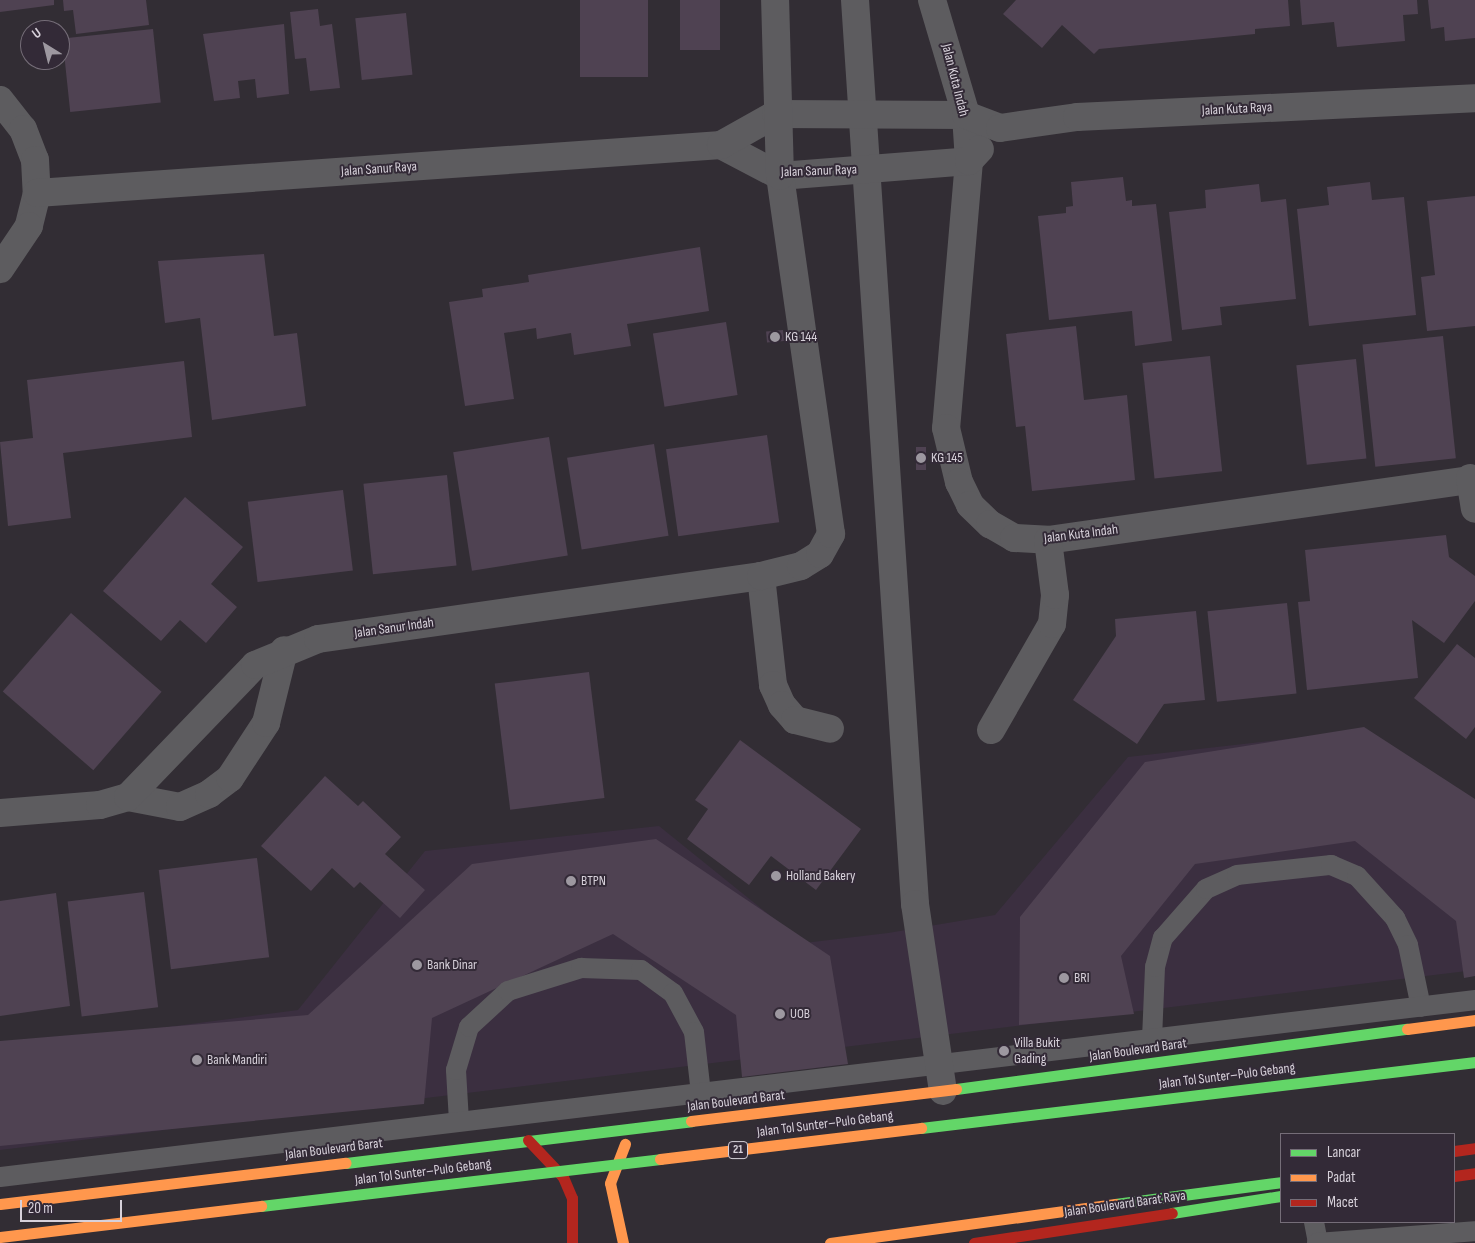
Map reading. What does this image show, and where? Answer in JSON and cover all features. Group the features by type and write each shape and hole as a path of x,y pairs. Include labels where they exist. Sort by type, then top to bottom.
{"main road":[{"name":"Jalan Boulevard Barat","path":"0,1204 632,1128 941,1078 1475,1020"},
{"name":"Jalan Tol Sunter–Pulo Gebang","path":"0,1237 1475,1062"},
{"path":"623,1243 610,1183 632,1128"},
{"path":"528,1140 566,1184 573,1207 572,1243"},
{"path":"1455,1151 1475,1148"},
{"path":"1455,1176 1475,1173"},
{"path":"830,1243 1280,1182"},
{"name":"Jalan Boulevard Barat Raya","path":"974,1243 1006,1240 1280,1196"}],"street":[{"path":"775,0 776,114 780,176"},
{"path":"855,0 864,170 915,904 941,1078"},
{"name":"Jalan Kuta Indah","path":"932,0 966,115 969,161 946,393 950,458 970,505 990,524 1014,538 1048,540 1472,478"},
{"name":"Jalan Kuta Raya","path":"861,113 966,115 1000,128 1077,117 1475,98"},
{"path":"0,100 23,129 35,160 37,193 30,226 0,268"},
{"name":"Jalan Sanur Raya","path":"37,193 721,145 776,114 861,113"},
{"path":"864,170 969,161 1000,128"},
{"name":"Jalan Sanur Raya","path":"721,145 780,176 864,170"},
{"name":"Jalan Sanur Indah","path":"128,797 255,665 284,650 318,639 761,576 801,566 820,554 831,534 780,176"},
{"path":"1472,478 1475,509"},
{"path":"991,730 1038,655 1052,624 1055,595 1048,540"},
{"path":"761,576 773,684 782,705 795,720 830,729"},
{"path":"0,813 100,805 128,797 180,807 209,794 230,778 266,723 284,650"}],"lane":[{"path":"1152,1039 1155,967 1163,938 1206,889 1237,875 1331,865 1357,876 1381,900 1405,938 1422,1007"},
{"path":"459,1121 456,1070 470,1027 508,991 581,968 642,970 673,993 694,1032 701,1093"},
{"path":"0,1177 701,1093 941,1078 1152,1039 1475,1000"},
{"path":"1314,1223 1318,1243 1475,1231"}],"shaded area":[{"path":"1366,730 1475,815 1475,970 0,1150 0,1049 298,1010 425,851 659,826 804,943 888,933 995,915 1128,757"}],"building":[{"path":"0,0 54,0 54,5 0,12"},
{"path":"63,0 146,0 149,25 76,34 73,10 64,11"},
{"path":"580,0 648,0 648,77 580,77"},
{"path":"680,0 720,0 720,50 680,50"},
{"path":"1016,0 1288,0 1290,26 1255,29 1255,34 1099,49 1094,54 1062,25 1042,48 1003,14"},
{"path":"1300,0 1417,0 1418,14 1403,15 1405,41 1337,47 1334,22 1302,25"},
{"path":"1428,0 1475,0 1475,38 1445,41 1444,27 1431,29"},
{"path":"318,9 320,26 332,24 340,88 310,91 306,58 295,59 290,12"},
{"path":"406,13 412,75 362,80 355,18"},
{"path":"284,24 289,94 257,98 255,79 238,81 240,98 214,101 203,34"},
{"path":"153,29 161,103 70,112 66,70 70,70 70,38"},
{"path":"1123,177 1126,201 1132,200 1132,206 1156,204 1172,341 1135,346 1132,311 1049,320 1038,216 1066,213 1066,207 1073,206 1071,182"},
{"path":"1370,182 1372,200 1404,197 1416,315 1309,326 1297,209 1329,205 1327,187"},
{"path":"1259,184 1261,202 1286,199 1296,299 1220,307 1222,325 1182,330 1169,212 1206,208 1205,190"},
{"path":"1475,196 1475,326 1427,331 1421,277 1435,275 1427,201"},
{"path":"700,247 709,311 627,324 631,346 574,355 571,333 537,339 536,328 504,333 514,399 465,406 449,302 483,297 482,289 529,282 528,275"},
{"path":"264,254 274,336 297,333 306,406 212,420 200,318 165,323 158,261"},
{"path":"726,322 738,395 664,407 653,334"},
{"path":"1076,326 1084,400 1127,395 1135,480 1032,491 1025,426 1016,427 1006,334"},
{"name":"KG 144","path":"783,330 784,341 767,342 766,331"},
{"path":"1443,336 1456,458 1375,467 1362,344"},
{"path":"1210,356 1222,471 1154,478 1142,363"},
{"path":"1356,359 1366,458 1307,465 1296,365"},
{"path":"184,361 192,437 63,453 71,518 8,526 0,442 33,438 27,380"},
{"path":"767,435 779,522 678,536 666,449"},
{"path":"549,437 568,556 472,571 453,452"},
{"path":"654,444 669,536 582,550 567,458"},
{"name":"KG 145","path":"916,447 926,447 926,470 916,470"},
{"path":"447,475 457,566 373,574 363,484"},
{"path":"343,490 353,570 258,582 248,502"},
{"path":"185,497 243,547 211,584 237,607 206,643 180,620 161,641 103,591"},
{"path":"1446,535 1449,557 1475,576 1475,601 1444,643 1412,620 1418,678 1307,690 1298,602 1310,601 1305,550"},
{"path":"1287,603 1297,694 1217,702 1207,611"},
{"path":"1196,611 1205,700 1164,704 1137,744 1073,700 1116,636 1115,619"},
{"path":"71,613 162,692 93,770 3,691"},
{"path":"1457,644 1475,658 1475,727 1466,739 1414,698"},
{"path":"589,672 604,798 510,810 495,684"},
{"path":"1364,727 1475,799 1475,976 1464,978 1456,921 1355,841 1195,864 1121,956 1134,1014 1019,1025 1020,917 1145,762"},
{"path":"740,740 861,829 816,890 771,856 749,885 687,839 708,809 695,800"},
{"path":"325,776 358,806 363,801 401,837 385,854 425,890 400,918 360,882 354,888 332,868 311,891 261,846"},
{"path":"656,839 830,956 848,1064 742,1077 736,1015 613,934 432,1018 424,1104 0,1146 0,1041 308,1015 472,864"},
{"path":"257,858 269,957 171,969 159,870"},
{"path":"144,892 158,1007 82,1017 68,901"},
{"path":"56,893 70,1006 0,1016 0,901"}],"traffic: fast":[{"path":"956,1089 1407,1029"},
{"path":"921,1128 1475,1062"},
{"path":"346,1163 691,1121"},
{"path":"261,1206 660,1159"},
{"path":"1115,1204 1280,1182"},
{"path":"1172,1213 1280,1196"}],"traffic: slow":[{"path":"1407,1029 1475,1020"},
{"path":"691,1121 956,1089"},
{"path":"660,1159 921,1128"},
{"path":"623,1243 610,1183 625,1144"},
{"path":"0,1204 346,1163"},
{"path":"830,1243 1115,1204"},
{"path":"0,1237 261,1206"}],"traffic: jam":[{"path":"528,1140 563,1177 572,1198 572,1243"},
{"path":"1455,1151 1475,1148"},
{"path":"1455,1176 1475,1173"},
{"path":"974,1243 1172,1213"}],"place":[{"name":"KG 144","path":"775,337"},
{"name":"KG 145","path":"921,458"},
{"name":"Holland Bakery","path":"776,876"},
{"name":"BTPN","path":"571,881"},
{"name":"Bank Dinar","path":"417,965"},
{"name":"BRI","path":"1064,978"},
{"name":"UOB","path":"780,1014"},
{"name":"Villa Bukit Gading","path":"1004,1051"},
{"name":"Bank Mandiri","path":"197,1060"}]}
